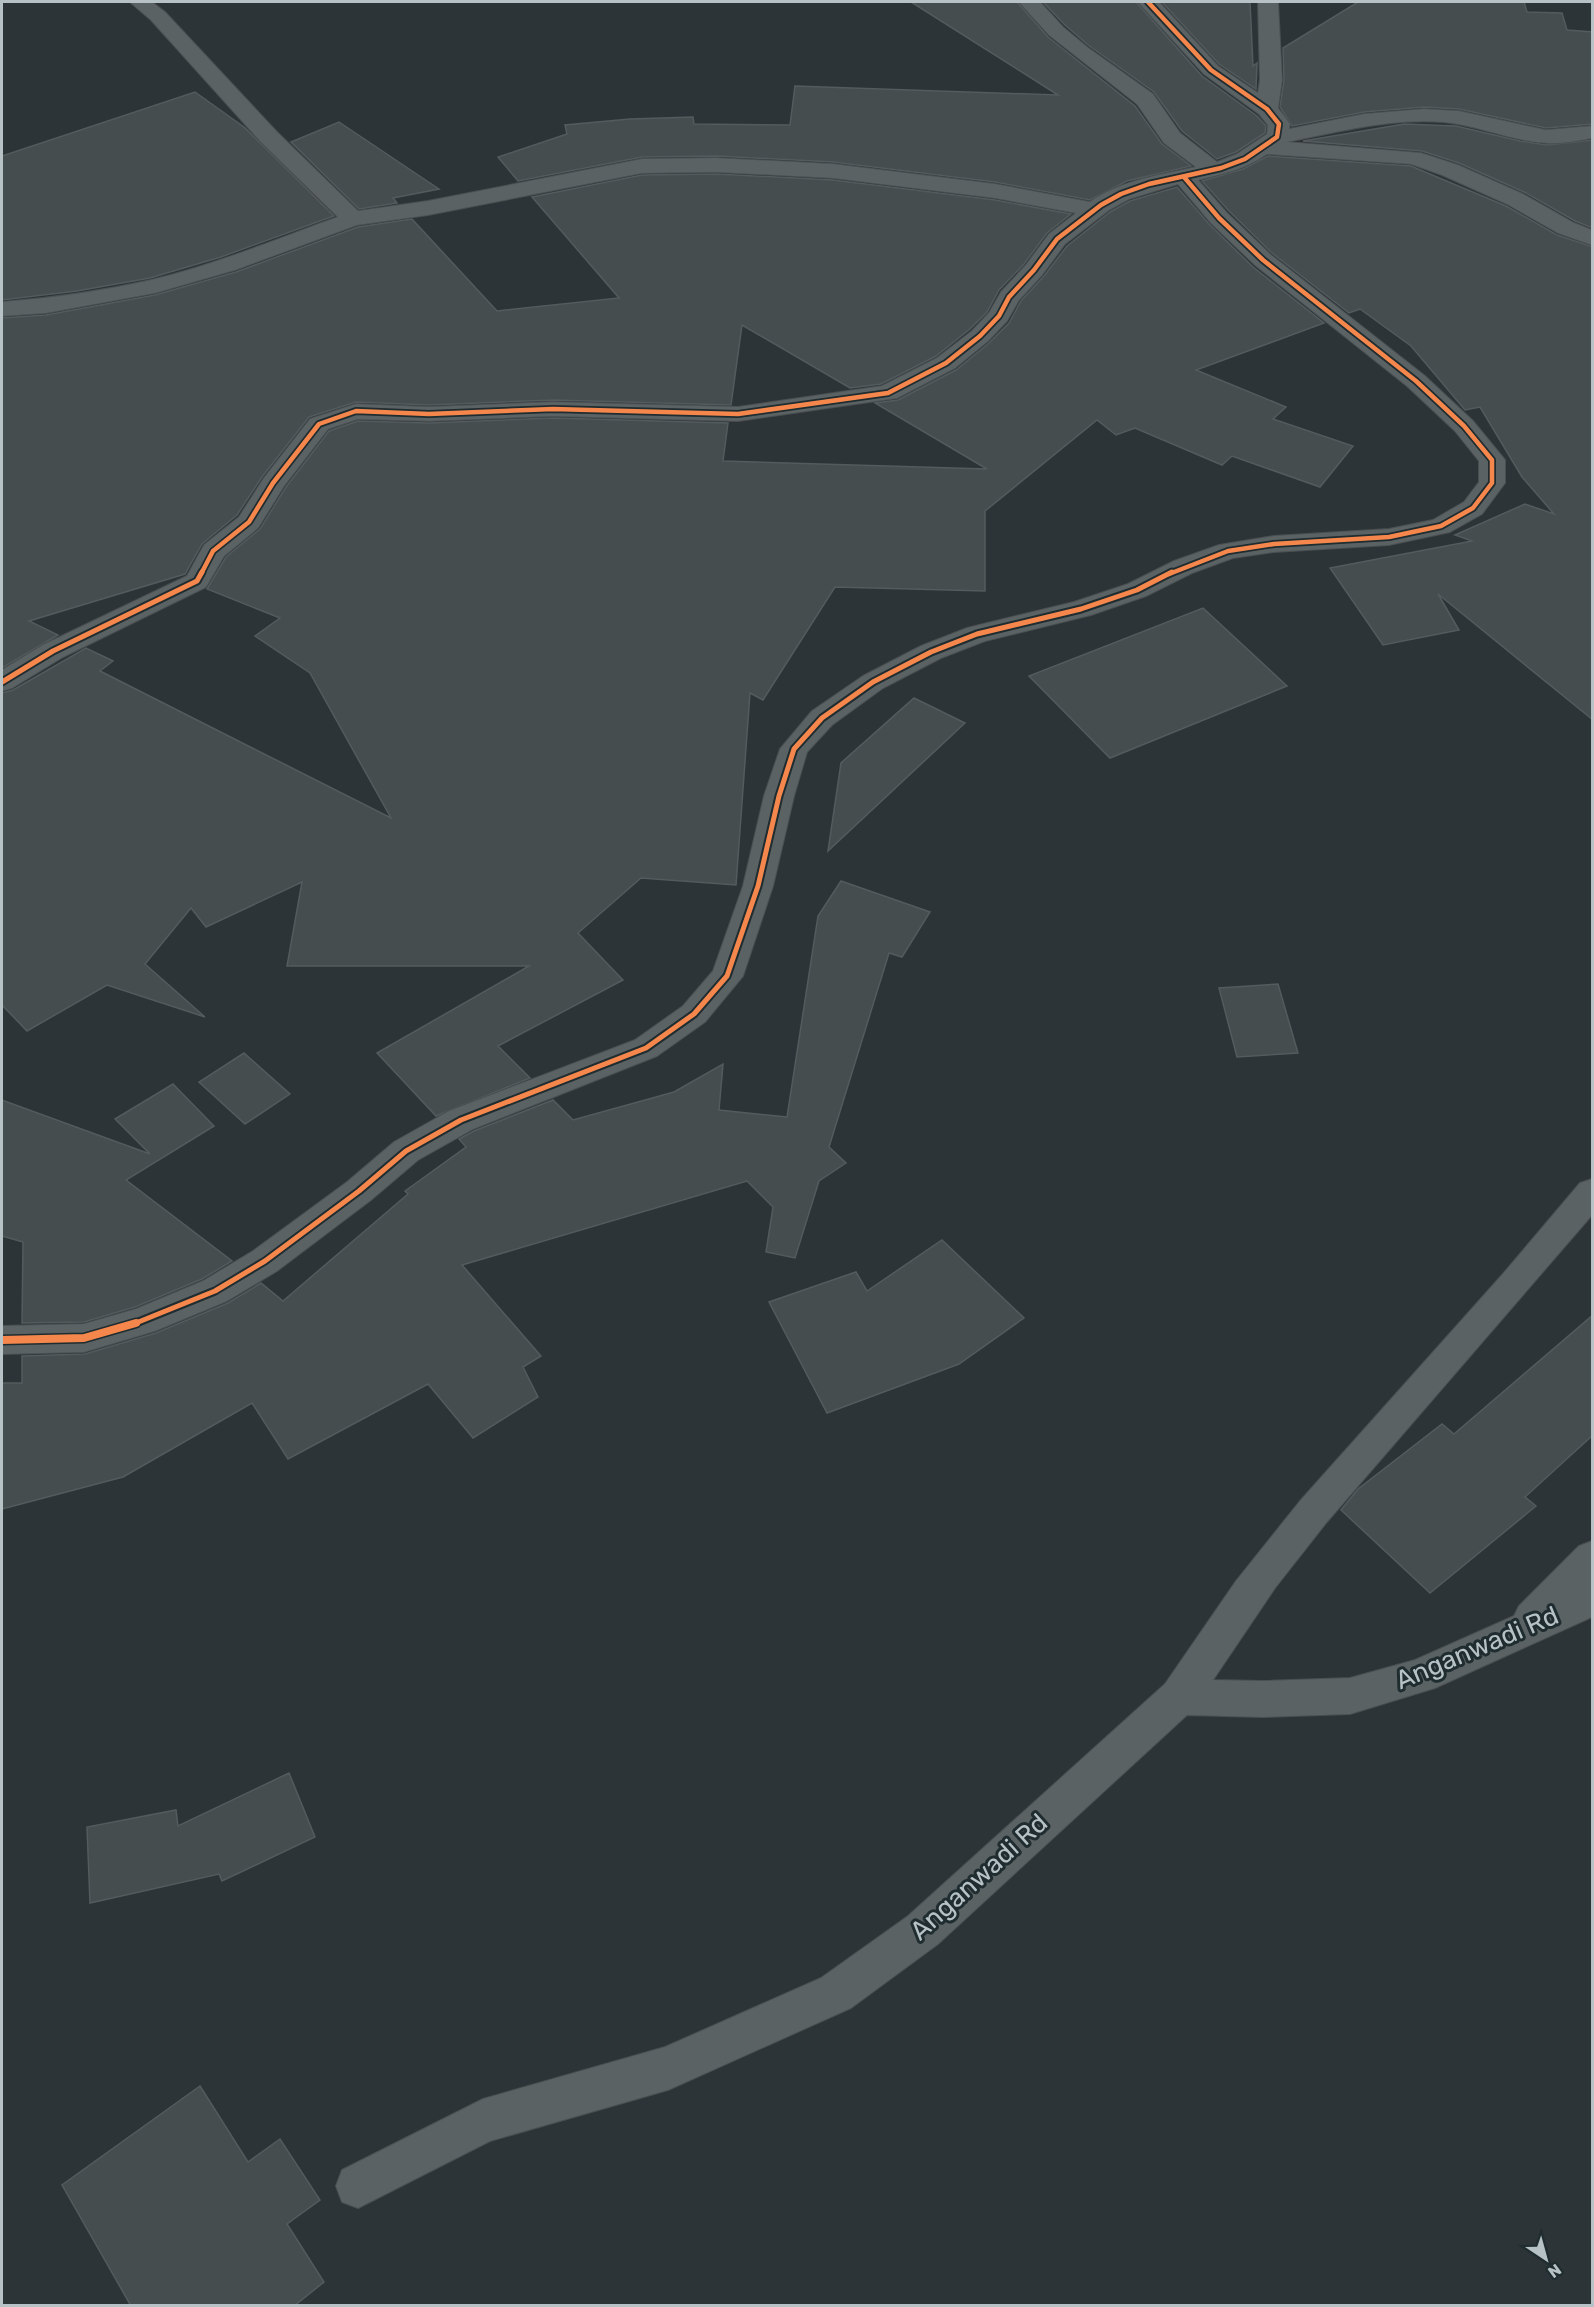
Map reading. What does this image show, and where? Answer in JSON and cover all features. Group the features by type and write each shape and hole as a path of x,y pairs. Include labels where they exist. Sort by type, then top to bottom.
{"street":[{"path":"140,2 158,16 269,137 353,219"},
{"path":"1029,2 1056,31 1145,99 1172,138 1214,170"},
{"path":"1148,2 1210,70 1267,109 1279,124 1270,142"},
{"path":"1267,109 1271,80 1268,2"},
{"path":"2,682 53,651 197,581 213,551 249,522 273,483 319,424 356,411 429,414 554,409 738,414 888,393 946,363 980,336 999,316 1009,297 1034,270 1057,239 1094,210 1121,194 1149,184 1214,170 1245,159 1270,142 1416,116 1466,119 1524,133 1560,137 1593,132"},
{"path":"1270,142 1413,158 1461,175 1515,199 1566,228 1593,238"},
{"path":"2,309 46,306 156,286 227,265 353,219 428,208 642,166 716,165 833,171 995,191 1094,210"},
{"path":"2,1340 84,1338 143,1321 215,1291 265,1261 359,1191 406,1151 461,1120 646,1048 694,1014 727,976 758,886 779,796 794,749 822,717 873,682 931,652 977,634 1081,609 1137,590 1183,567 1228,551 1274,544 1389,537 1441,526 1473,508 1492,483 1492,460 1464,426 1416,381 1263,260 1220,218 1184,177"},
{"path":"1179,1697 1274,1560 1378,1436 1543,1253 1593,1192"},
{"path":"1519,1632 1593,1558"},
{"name":"Anganwadi Rd","path":"358,2186 483,2121 668,2068 836,1993 923,1930 1179,1697 1262,1700 1350,1696 1420,1677 1593,1599"}],"building":[{"path":"911,2 1017,2 1048,37 1135,106 1162,144 1191,166 1127,181 1090,200 995,182 833,162 716,156 642,157 518,181 498,157 567,134 565,125 630,119 693,117 694,124 790,125 795,86 1058,95"},
{"path":"1043,2 1136,2 1202,76 1257,116 1266,126 1265,133 1236,152 1217,159 1182,131 1154,92 1088,45"},
{"path":"1162,2 1250,2 1253,66 1257,63 1256,89 1219,64"},
{"path":"1358,2 1524,2 1527,12 1562,13 1567,30 1593,32 1593,124 1546,128 1459,109 1424,107 1364,112 1292,126 1280,107 1284,80 1283,48"},
{"path":"195,92 244,127 334,216 221,257 150,278 77,291 2,300 2,156"},
{"path":"339,122 439,189 393,198 397,203 359,209 291,142"},
{"path":"1404,124 1456,126 1547,145 1593,140 1593,228 1575,221 1524,192 1459,163 1422,151 1303,141"},
{"path":"1268,156 1411,166 1506,206 1557,235 1593,247 1593,720 1438,594 1459,630 1383,645 1330,568 1472,541 1455,535 1525,504 1554,514 1522,477 1480,407 1465,410 1411,346 1360,309 1349,313 1272,253 1202,181 1243,169"},
{"path":"716,174 833,180 995,200 1071,214 1047,233 1024,264 999,290 987,312 970,329 936,356 881,384 850,388 742,325 731,405 553,400 429,405 356,402 309,417 262,477 237,515 202,544 185,574 29,621 58,635 2,668 2,318 46,315 155,295 236,272 358,227 412,219 497,311 619,298 532,197 642,175"},
{"path":"1177,187 1209,224 1253,267 1324,323 1196,370 1286,407 1273,419 1353,446 1320,487 1232,456 1222,465 1135,428 1116,435 1097,420 985,511 985,591 835,587 763,700 750,693 736,885 641,878 578,933 623,980 498,1046 530,1078 436,1116 377,1053 529,966 287,966 302,882 206,927 191,908 145,964 205,1017 107,985 27,1031 2,1005 2,693 13,690 86,648 113,661 100,671 391,818 310,673 255,636 280,618 207,589 226,557 260,529 286,487 329,431 358,421 429,423 553,418 728,423 723,461 987,469 875,403 898,400 956,370 1009,323 1021,301 1067,246 1110,212 1130,201"},
{"path":"1203,608 1287,686 1110,758 1029,676"},
{"path":"914,698 965,723 828,851 841,763"},
{"path":"841,881 930,912 902,957 889,953 829,1147 846,1163 819,1181 795,1258 766,1252 773,1207 747,1181 462,1265 541,1356 523,1367 538,1397 473,1438 428,1384 288,1459 252,1403 123,1477 2,1509 2,1383 22,1383 22,1356 85,1354 156,1333 228,1303 261,1283 283,1301 408,1194 405,1191 466,1147 459,1139 553,1100 573,1120 674,1092 723,1064 719,1110 787,1117 818,916"},
{"path":"1278,984 1298,1053 1237,1057 1219,988"},
{"path":"244,1053 290,1094 245,1124 199,1082"},
{"path":"173,1084 214,1126 126,1180 232,1261 202,1279 135,1307 84,1322 22,1323 23,1242 2,1236 2,1100 150,1154 115,1119"},
{"path":"942,1240 1024,1318 959,1364 827,1413 769,1302 856,1272 867,1291"},
{"path":"1593,1315 1593,1435 1525,1497 1536,1506 1430,1593 1341,1510 1358,1489 1442,1424 1454,1434"},
{"path":"289,1773 315,1837 222,1881 219,1874 90,1903 87,1827 176,1810 178,1826"},
{"path":"200,2086 248,2162 280,2139 320,2200 287,2224 324,2282 294,2306 131,2306 62,2185"}],"cycle path":[{"path":"2,682 53,651 197,581 213,551 249,522 273,483 319,424 356,411 429,414 553,409 738,414 888,393 946,363 980,336 999,316 1009,297 1034,270 1057,239 1101,205 1121,194 1149,184 1221,168 1245,159 1277,137 1279,124 1267,109 1211,70 1148,2"},
{"path":"2,1340 84,1338 143,1321 215,1291 265,1261 359,1191 406,1151 461,1120 646,1048 694,1014 727,976 758,886 779,796 794,749 822,718 873,682 931,652 977,634 1081,609 1137,590 1183,567 1228,551 1274,544 1389,537 1441,526 1473,508 1492,483 1492,460 1464,426 1416,381 1263,260 1219,218 1184,177"}]}
